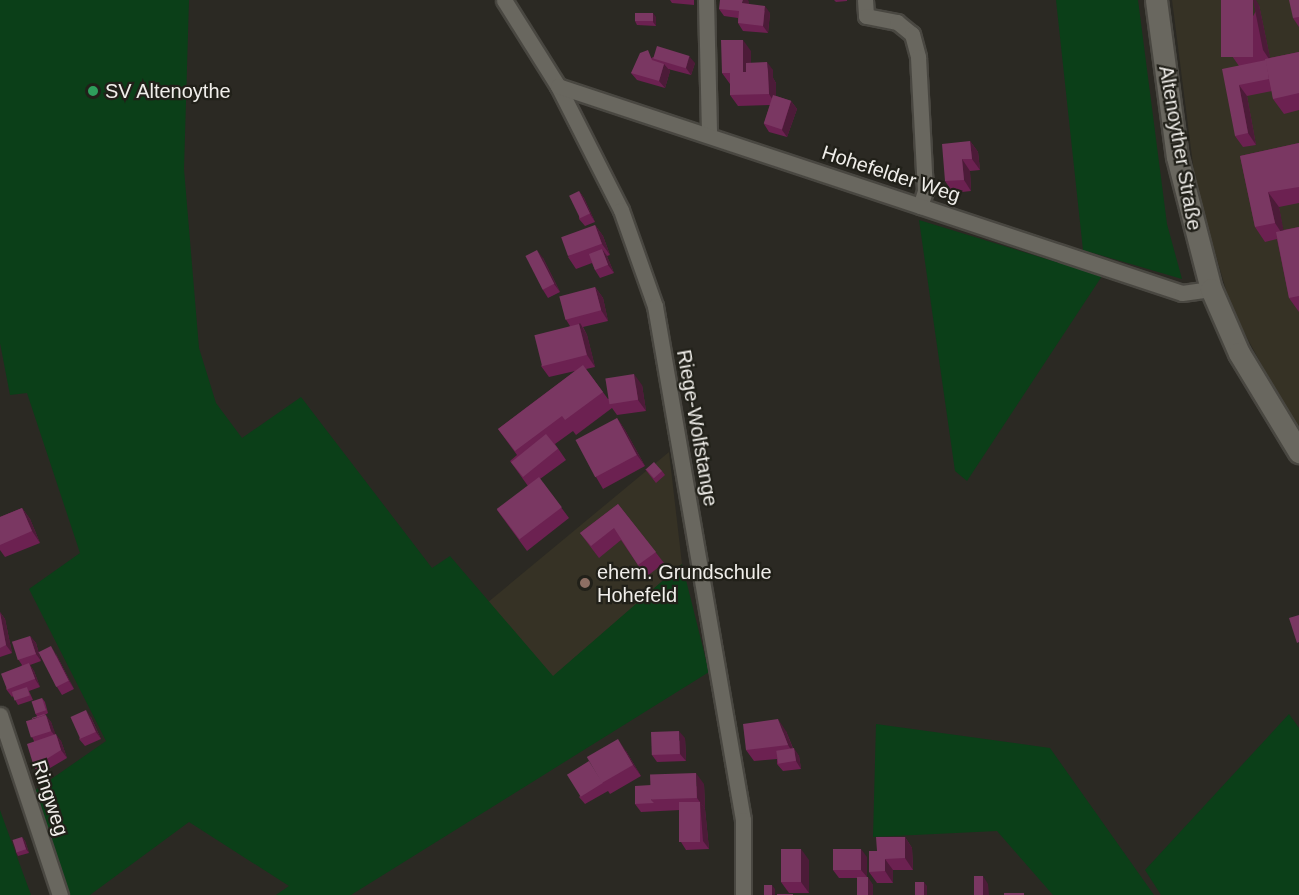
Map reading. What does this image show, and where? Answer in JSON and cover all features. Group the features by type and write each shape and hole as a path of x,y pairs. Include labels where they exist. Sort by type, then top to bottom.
{"main road":[{"name":"Altenoyther Straße","path":"1156,0 1178,157 1211,289 1239,353 1299,452"}],"street":[{"name":"Riege-Wolfstange","path":"504,0 558,86 621,210 655,306 743,820 743,895"},
{"path":"706,0 709,135"},
{"path":"865,0 866,16 897,22 912,34 918,57 925,190 920,206"},
{"name":"Hohefelder Weg","path":"558,86 1182,293 1211,289"},
{"name":"Ringweg","path":"0,715 60,895"}],"shaded area":[{"path":"1172,0 1299,0 1299,434 1232,310 1196,188"},
{"name":"ehem. Grundschule Hohefeld","path":"669,452 682,564 553,677 487,603"}],"green space":[{"path":"0,0 189,0 184,169 199,348 216,403 242,438 301,397 432,568 450,556 553,676 682,564 709,672 351,895 276,895 289,886 189,822 90,895 70,895 34,791 106,741 29,589 80,553 27,393 10,395 0,343"},
{"path":"1056,0 1138,0 1167,224 1182,279 1083,250"},
{"path":"919,220 1102,276 967,481 955,471"},
{"path":"1289,714 1299,728 1299,895 1161,895 1145,870"},
{"path":"876,724 1050,748 1154,895 1053,895 997,831 873,837"},
{"path":"0,810 5,824 31,895 0,895"}],"building":[{"path":"720,0 743,0 742,3 765,6 763,26 738,23 739,11 719,9"},
{"path":"1221,0 1253,0 1253,57 1221,57"},
{"path":"1289,0 1299,0 1299,17 1293,18"},
{"path":"635,13 653,13 653,21 635,21"},
{"path":"721,40 743,40 743,72 768,72 769,94 730,95 730,73 722,73"},
{"path":"657,46 690,56 686,68 653,58"},
{"path":"648,50 652,60 664,64 659,81 631,73 640,53"},
{"path":"1299,52 1299,93 1273,99 1265,59"},
{"path":"1266,60 1269,79 1239,85 1248,133 1235,136 1222,69"},
{"path":"767,62 768,72 746,72 746,63"},
{"path":"773,95 791,101 782,129 764,124"},
{"path":"970,141 972,159 962,159 964,180 945,181 942,144"},
{"path":"1299,143 1299,187 1268,192 1275,223 1255,227 1240,156"},
{"path":"579,191 590,213 580,218 569,196"},
{"path":"595,225 602,244 568,256 561,237"},
{"path":"1299,227 1299,296 1289,298 1276,232"},
{"path":"602,249 608,265 595,270 589,254"},
{"path":"537,250 554,284 543,290 525,256"},
{"path":"595,287 601,310 565,320 559,297"},
{"path":"579,324 587,355 542,366 534,335"},
{"path":"583,365 603,392 565,420 562,416 515,451 498,429"},
{"path":"634,374 638,400 609,404 605,379"},
{"path":"617,418 637,455 595,477 576,440"},
{"path":"546,434 558,449 523,477 511,462"},
{"path":"654,462 662,471 654,478 646,469"},
{"path":"539,477 562,507 520,539 497,509"},
{"path":"618,504 656,552 638,565 614,528 591,546 580,533"},
{"path":"22,508 32,531 0,545 0,517"},
{"path":"0,613 6,645 0,648"},
{"path":"1299,615 1299,642 1297,643 1289,618"},
{"path":"30,636 36,654 18,660 12,642"},
{"path":"51,646 69,681 56,687 39,652"},
{"path":"29,663 35,679 7,690 1,674"},
{"path":"27,687 30,696 15,701 12,692"},
{"path":"42,698 46,710 36,714 32,701"},
{"path":"86,710 96,732 80,739 70,717"},
{"path":"46,715 51,731 31,737 26,721"},
{"path":"778,719 788,745 746,750 743,724"},
{"path":"679,731 680,754 652,755 651,732"},
{"path":"56,734 61,750 34,767 27,744"},
{"path":"618,739 633,765 602,783 587,757"},
{"path":"794,748 796,761 778,764 776,751"},
{"path":"589,761 603,783 581,797 567,775"},
{"path":"696,773 697,798 651,800 650,775"},
{"path":"651,785 651,800 654,803 635,804 635,786"},
{"path":"679,802 700,802 700,842 679,842"},
{"path":"22,837 26,849 17,852 12,840"},
{"path":"876,837 905,837 905,858 885,859 885,871 869,872 869,851 877,851"},
{"path":"781,849 801,849 801,882 781,882"},
{"path":"833,849 861,849 861,870 833,870"},
{"path":"974,876 983,876 983,895 974,895"},
{"path":"857,877 868,877 868,895 857,895"},
{"path":"915,882 924,882 924,895 915,895"},
{"path":"764,885 772,885 772,895 764,895"},
{"path":"1004,893 1024,893 1024,895 1004,895"}],"place":[{"name":"SV Altenoythe","path":"93,91"},
{"name":"ehem. Grundschule Hohefeld","path":"585,583"}]}
